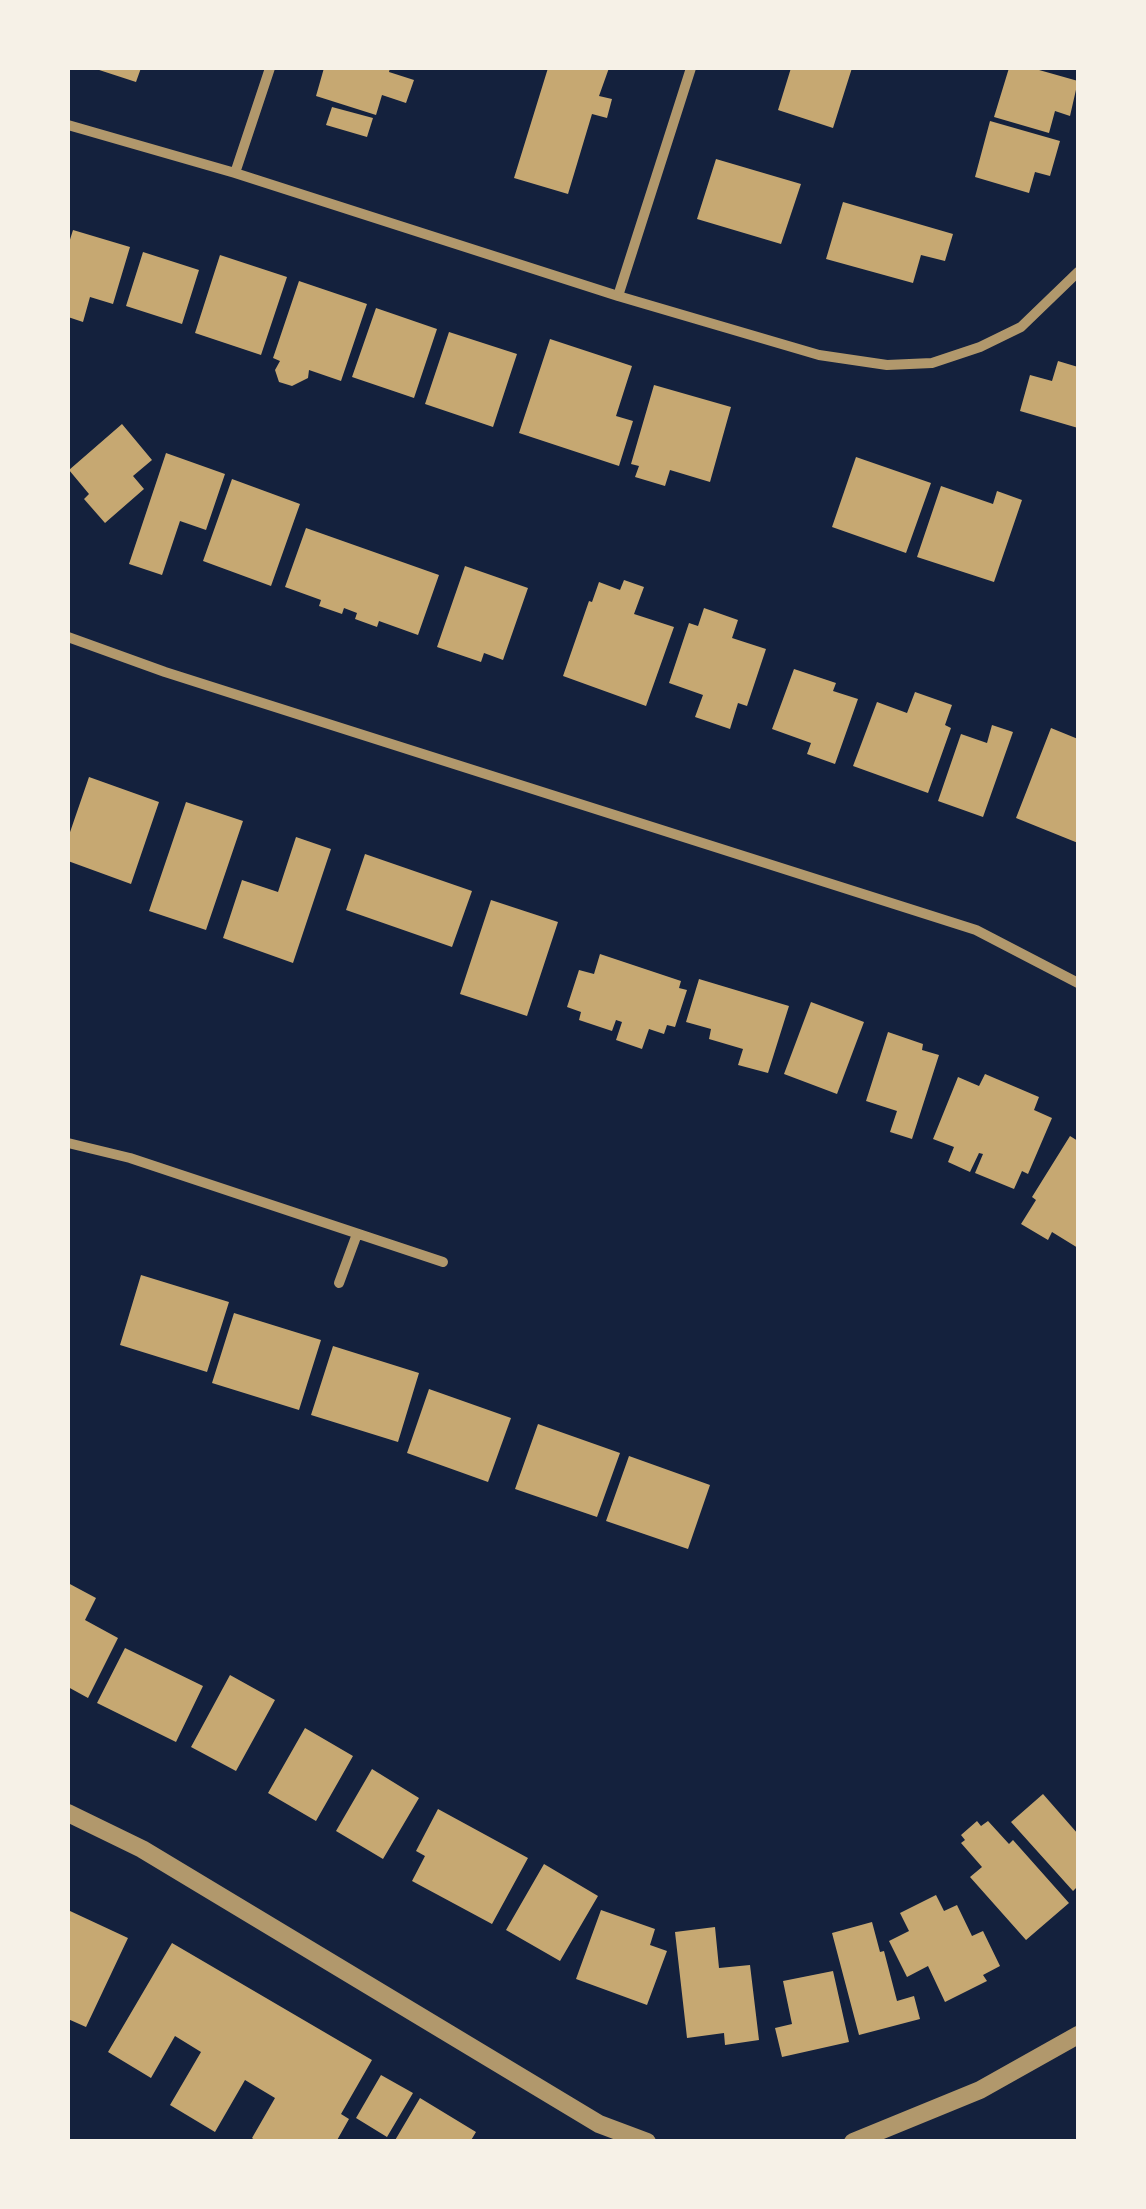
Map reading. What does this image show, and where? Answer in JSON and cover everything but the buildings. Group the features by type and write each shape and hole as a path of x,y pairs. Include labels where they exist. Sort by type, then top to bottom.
{"street":[{"path":"236,173 270,68"},
{"path":"618,296 691,68"},
{"path":"68,125 236,173 618,296 819,354 887,365 932,363 980,347 1021,327 1078,272"},
{"path":"68,637 165,672 976,930 1078,983"},
{"path":"68,1143 130,1158 442,1262"},
{"path":"340,1283 357,1234"},
{"path":"68,1813 142,1849 599,2124 647,2142"},
{"path":"854,2142 980,2090 1078,2035"}]}
